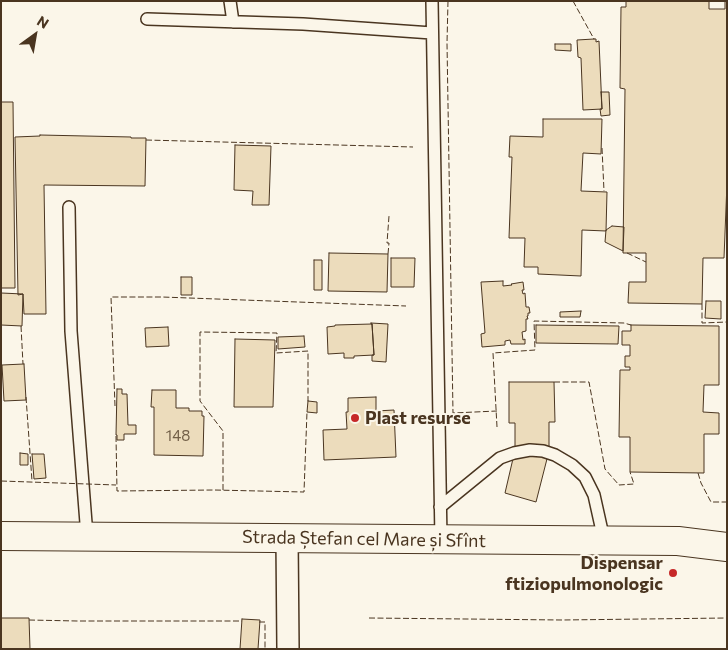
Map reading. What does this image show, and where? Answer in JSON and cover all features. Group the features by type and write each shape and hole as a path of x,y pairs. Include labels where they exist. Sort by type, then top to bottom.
{"main road":[{"name":"Strada Ștefan cel Mare și Sfînt","path":"1,536 678,541 727,546"}],"street":[{"path":"287,538 288,649"}],"lane":[{"path":"230,1 233,22"},
{"path":"432,1 441,540"},
{"path":"147,18 302,24 432,33"},
{"path":"69,207 72,331 87,536"},
{"path":"440,507 500,458 514,452 543,451 555,455 572,465 585,477 594,495 604,540"}],"building":[{"path":"626,1 709,1 709,9 725,9 725,1 727,1 727,183 724,258 703,258 702,304 628,303 629,282 646,282 646,253 623,253 625,89 620,88 621,7 626,7"},
{"path":"596,39 596,42 599,41 602,109 583,110 581,58 578,57 577,40"},
{"path":"555,44 571,44 571,51 555,50"},
{"path":"601,92 609,92 610,115 601,116"},
{"path":"1,102 13,102 15,288 1,288"},
{"path":"543,119 602,119 601,154 583,153 581,191 607,192 606,231 582,230 581,276 538,274 538,267 524,267 525,238 509,238 512,157 509,157 510,136 543,137"},
{"path":"40,135 146,138 145,186 44,185 46,314 24,314 23,294 18,295 15,137"},
{"path":"235,145 271,146 269,205 252,205 253,191 234,190"},
{"path":"612,226 624,227 623,251 605,242 606,230"},
{"path":"329,253 388,254 387,292 328,291"},
{"path":"391,258 415,258 414,287 391,287"},
{"path":"314,260 322,260 322,290 314,290"},
{"path":"181,277 192,277 192,295 181,295"},
{"path":"503,281 503,286 523,282 524,290 522,290 523,294 525,293 526,307 529,307 530,313 527,316 528,319 526,319 526,331 522,332 525,344 511,344 510,340 505,341 505,345 482,347 481,334 485,333 481,282"},
{"path":"1,293 23,294 22,326 1,325"},
{"path":"706,301 721,301 721,319 705,318"},
{"path":"581,311 580,317 560,317 560,312"},
{"path":"371,323 388,324 386,362 372,361 372,355 374,355"},
{"path":"372,324 374,355 344,358 344,353 328,354 327,327"},
{"path":"536,325 619,326 618,344 536,343"},
{"path":"631,325 719,326 719,385 704,385 703,412 719,413 719,434 704,434 704,473 630,472 630,437 619,437 620,370 630,370 630,367 625,367 625,356 630,356 630,345 622,345 622,331 631,331"},
{"path":"168,327 169,346 146,347 145,328"},
{"path":"304,336 305,347 278,349 278,337"},
{"path":"235,339 275,340 273,407 234,407"},
{"path":"24,364 26,400 4,401 2,365"},
{"path":"509,382 554,382 555,422 549,422 549,451 536,502 505,493 515,450 515,423 509,423"},
{"path":"117,389 122,389 122,394 127,394 128,425 136,425 136,434 124,434 124,440 117,440 116,435"},
{"path":"152,390 176,390 176,408 202,411 202,416 204,416 203,456 154,455 154,407 151,407"},
{"path":"376,397 376,411 394,410 396,457 324,460 323,430 347,429 346,412 348,412 348,398"},
{"path":"308,401 317,402 317,413 307,412"},
{"path":"20,453 28,454 28,465 20,465"},
{"path":"32,454 44,454 46,478 34,479"},
{"path":"1,618 29,618 30,649 1,649"},
{"path":"242,619 260,620 258,649 240,649"}],"fence":[{"path":"448,1 447,43 453,413 497,411"},
{"path":"573,1 594,39"},
{"path":"146,140 413,147"},
{"path":"602,148 604,191"},
{"path":"388,254 389,216"},
{"path":"627,253 646,262"},
{"path":"115,406 111,297 162,297 406,306"},
{"path":"702,304 702,323 727,322"},
{"path":"497,427 493,353 535,350 534,321 624,323 631,325"},
{"path":"21,326 23,364"},
{"path":"223,490 223,431 200,401 200,332 277,333 276,353 308,351 308,401"},
{"path":"554,382 589,382 605,469 619,485 634,484 630,472"},
{"path":"26,397 32,481"},
{"path":"116,436 117,491 214,490 304,492 307,412"},
{"path":"698,473 711,502 727,502"},
{"path":"1,481 116,485"},
{"path":"369,618 562,620 727,618"},
{"path":"29,620 242,621"},
{"path":"259,622 265,622 265,649"}],"place":[{"name":"Plast resurse","path":"355,418"},
{"name":"Dispensar ftiziopulmonologic","path":"673,573"}]}
